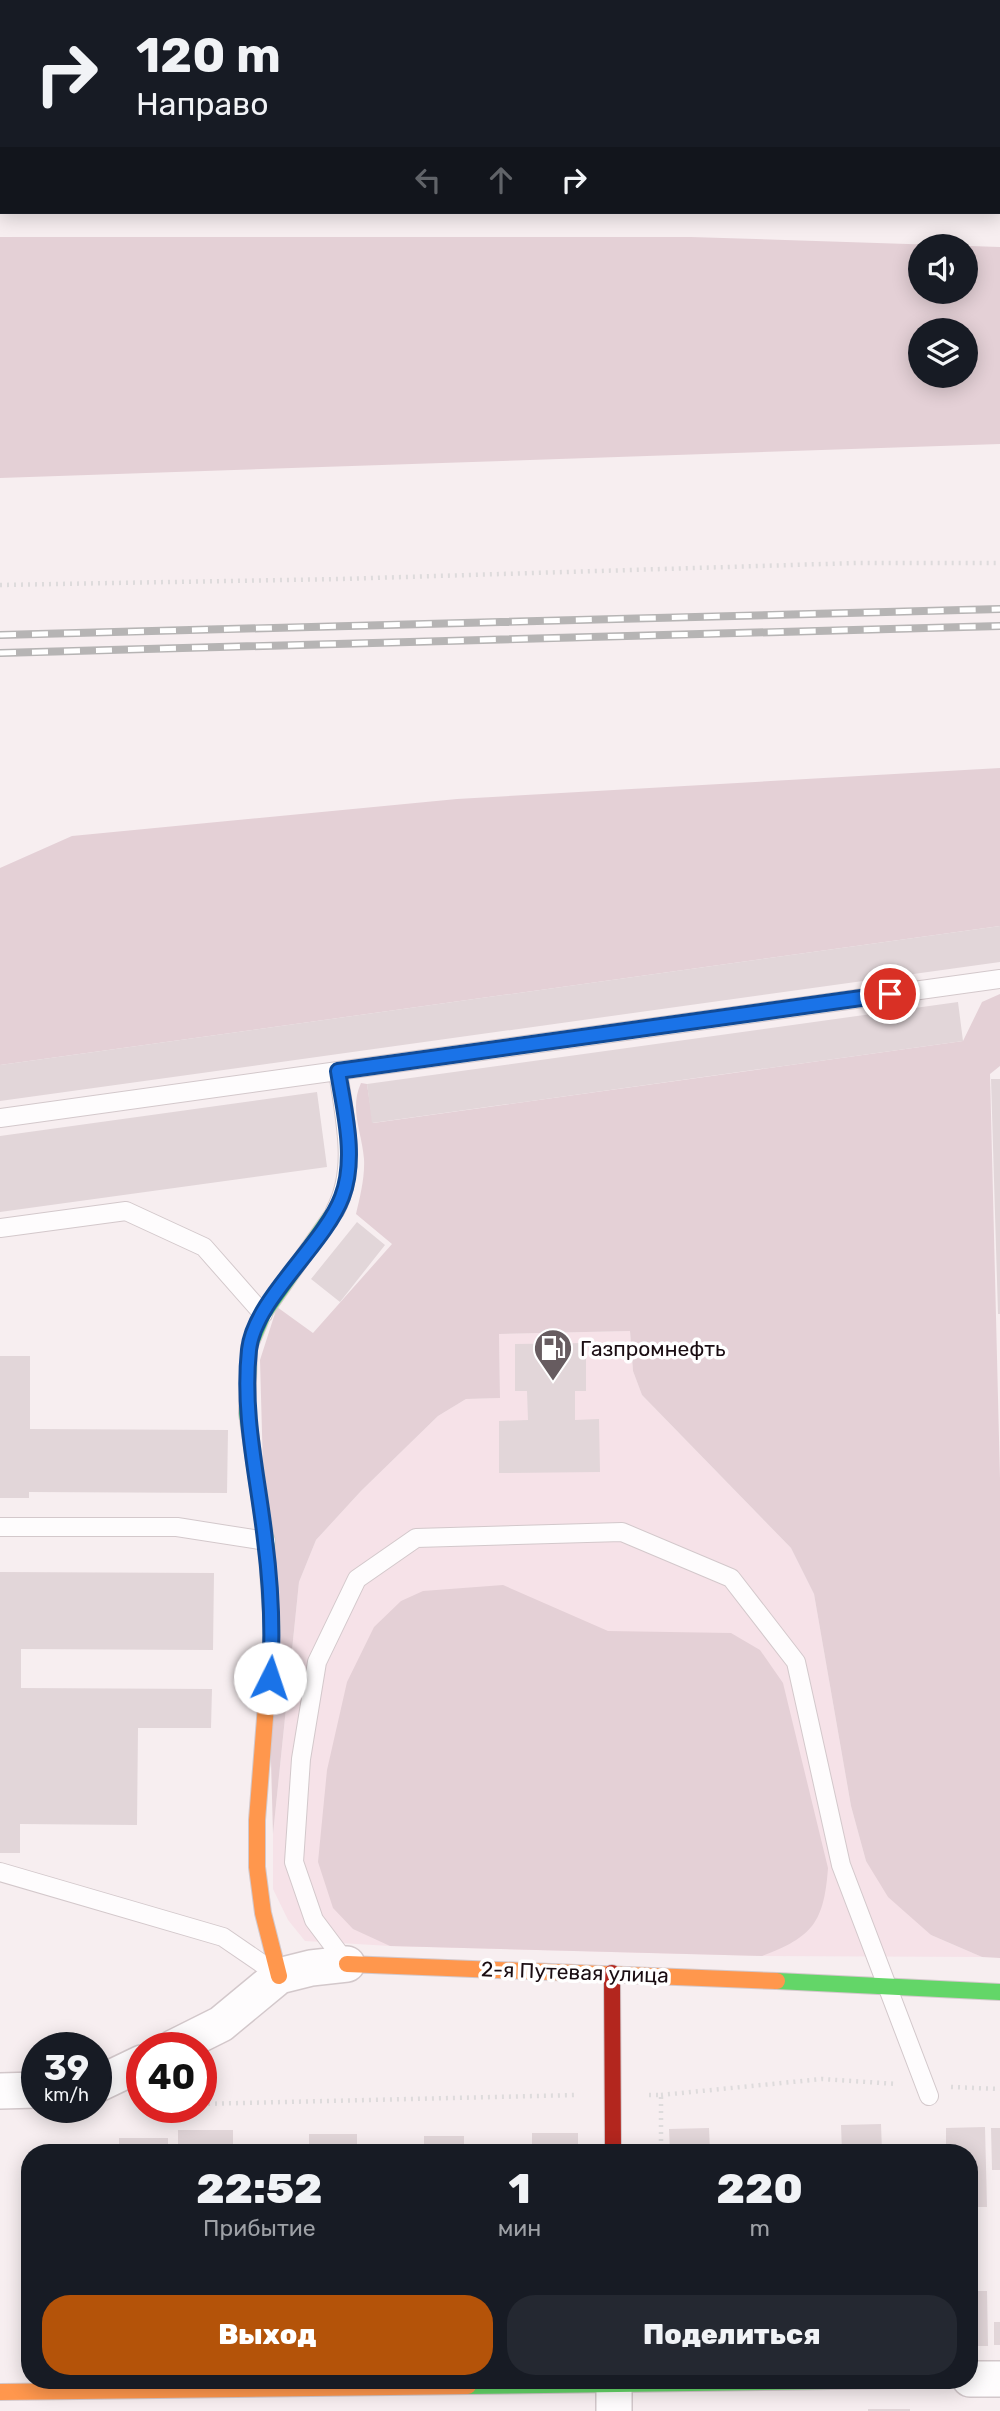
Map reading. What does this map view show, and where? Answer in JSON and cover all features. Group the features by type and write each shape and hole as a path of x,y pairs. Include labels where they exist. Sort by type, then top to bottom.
{"street":[{"path":"279,1976 263,1913 257,1867 257,1820 273,1636 265,1541 247,1413 249,1347 263,1314 335,1211"},
{"name":"2-я Путевая улица","path":"205,2032 221,2024 279,1976 347,1964 612,1973 1000,1992"},
{"path":"612,1973 613,2144"},
{"path":"0,2091 21,2090"},
{"path":"978,2379 1000,2379"},
{"path":"0,2392 666,2389"}],"lane":[{"path":"0,1118 1000,979"},
{"path":"335,1211 347,1180 349,1149 338,1071"},
{"path":"0,1228 126,1211 204,1247 263,1314"},
{"path":"0,1527 177,1527 265,1541"},
{"path":"347,1964 314,1920 294,1861 300,1759 317,1662 358,1579 416,1538 622,1532 731,1578 796,1662 841,1865 889,1985 927,2091"},
{"path":"0,1872 223,1937 279,1976"}],"path":[{"path":"0,585 340,579 856,563 1000,563"},
{"path":"661,2095 822,2079 927,2091 1000,2089"},
{"path":"217,2105 613,2095"}],"shaded area":[{"path":"0,237 691,237 908,244 908,304 978,304 978,246 1000,247 1000,444 0,478"},
{"path":"1000,768 1000,926 0,1065 0,868 72,836 457,799"},
{"path":"1000,994 1000,1066 990,1074 1000,1478 1000,1958 982,1957 931,1935 888,1897 866,1861 851,1806 814,1594 791,1548 642,1395 633,1371 630,1331 499,1334 500,1398 466,1399 438,1416 361,1491 316,1540 299,1582 273,1834 260,1360 277,1307 313,1333 392,1244 356,1214 364,1166 356,1111 361,1083 367,1084 373,1123 963,1041 982,1002"},
{"path":"630,1331 633,1371 642,1395 791,1548 814,1594 851,1806 866,1861 931,1935 982,1957 762,1956 390,1946 305,1941 288,1920 273,1889 273,1834 299,1582 316,1540 361,1491 438,1416 466,1399 500,1398 499,1334"},
{"path":"503,1585 608,1631 731,1633 760,1650 783,1683 828,1868 819,1915 804,1934 762,1956 390,1946 353,1929 333,1908 318,1862 327,1770 347,1682 374,1627 401,1601 423,1591"}],"building":[{"path":"1000,926 1000,962 0,1101 0,1065"},
{"path":"958,1002 963,1041 372,1123 367,1084"},
{"path":"991,1079 1000,1079 1000,1314 998,1314"},
{"path":"317,1092 327,1167 0,1212 0,1136"},
{"path":"357,1222 385,1245 340,1302 311,1279"},
{"path":"586,1343 586,1391 575,1391 575,1420 599,1419 600,1472 499,1473 499,1421 528,1420 527,1391 515,1391 515,1344"},
{"path":"0,1356 30,1356 30,1429 228,1430 227,1493 29,1492 29,1498 0,1498"},
{"path":"0,1572 214,1573 213,1650 21,1649 21,1688 212,1689 211,1728 138,1728 137,1825 20,1824 20,1853 0,1853"},
{"path":"881,2124 882,2144 842,2144 841,2125"},
{"path":"985,2127 987,2207 978,2207 978,2144 946,2144 946,2128"},
{"path":"709,2128 710,2144 670,2144 669,2129"},
{"path":"991,2128 1000,2128 1000,2170 992,2170"},
{"path":"178,2130 233,2130 233,2144 178,2144"},
{"path":"532,2133 578,2133 578,2144 532,2144"},
{"path":"309,2134 357,2134 357,2144 309,2144"},
{"path":"424,2136 464,2136 464,2144 424,2144"},
{"path":"119,2138 168,2138 168,2144 119,2144"},
{"path":"978,2291 987,2291 988,2346 978,2346"},
{"path":"994,2322 1000,2322 1000,2345 994,2345"},
{"path":"910,2409 910,2411 868,2411"}],"railway":[{"path":"0,635 1000,609"},
{"path":"0,653 1000,626"}],"traffic: fast":[{"path":"272,1629 266,1541 247,1413 249,1347 263,1314 335,1211"},
{"path":"777,1981 1000,1992"}],"traffic: slow":[{"path":"272,1629 257,1820 257,1867 263,1913 279,1976"},
{"path":"347,1964 777,1981"},
{"path":"0,2392 234,2389"}],"traffic: jam":[{"path":"612,1973 613,2144"}],"place":[{"name":"Газпромнефть","path":"553,1382"}],"route":[{"path":"270,1678 273,1636 265,1541 247,1413 249,1347 263,1314 342,1198 347,1180 349,1149 338,1071 890,994"}]}
